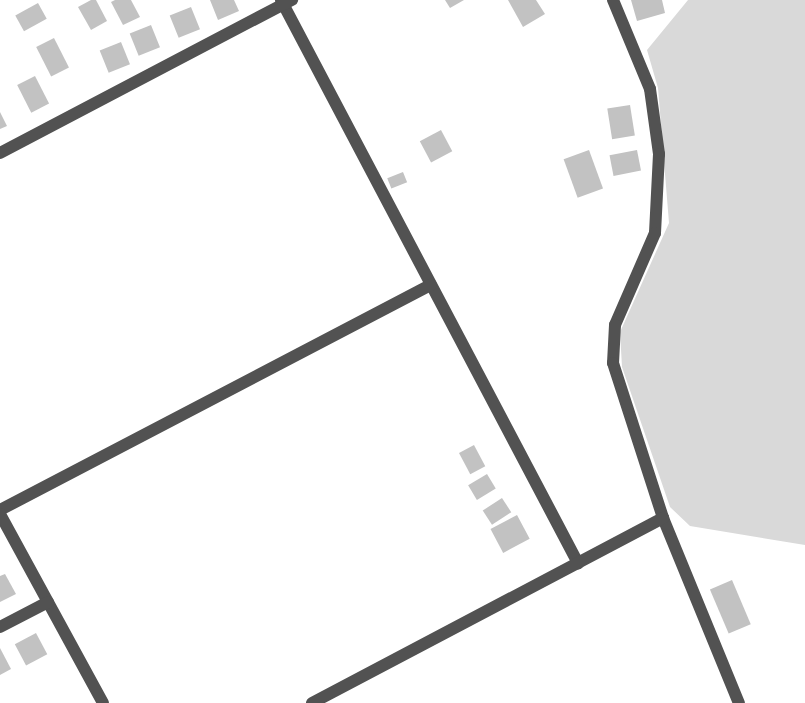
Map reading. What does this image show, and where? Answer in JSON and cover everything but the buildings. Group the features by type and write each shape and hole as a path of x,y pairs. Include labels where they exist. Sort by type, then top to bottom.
{"street":[{"path":"613,0 650,89 659,154 655,233 615,325 613,363 663,518 740,703"},
{"path":"0,153 285,1 431,285 578,563"},
{"path":"102,703 0,512 431,285"},
{"path":"312,703 663,518"},
{"path":"0,627 48,602"}],"shaded area":[{"path":"688,0 805,0 805,545 690,526 670,507 622,367 620,332 669,223 658,88 647,50"}]}
